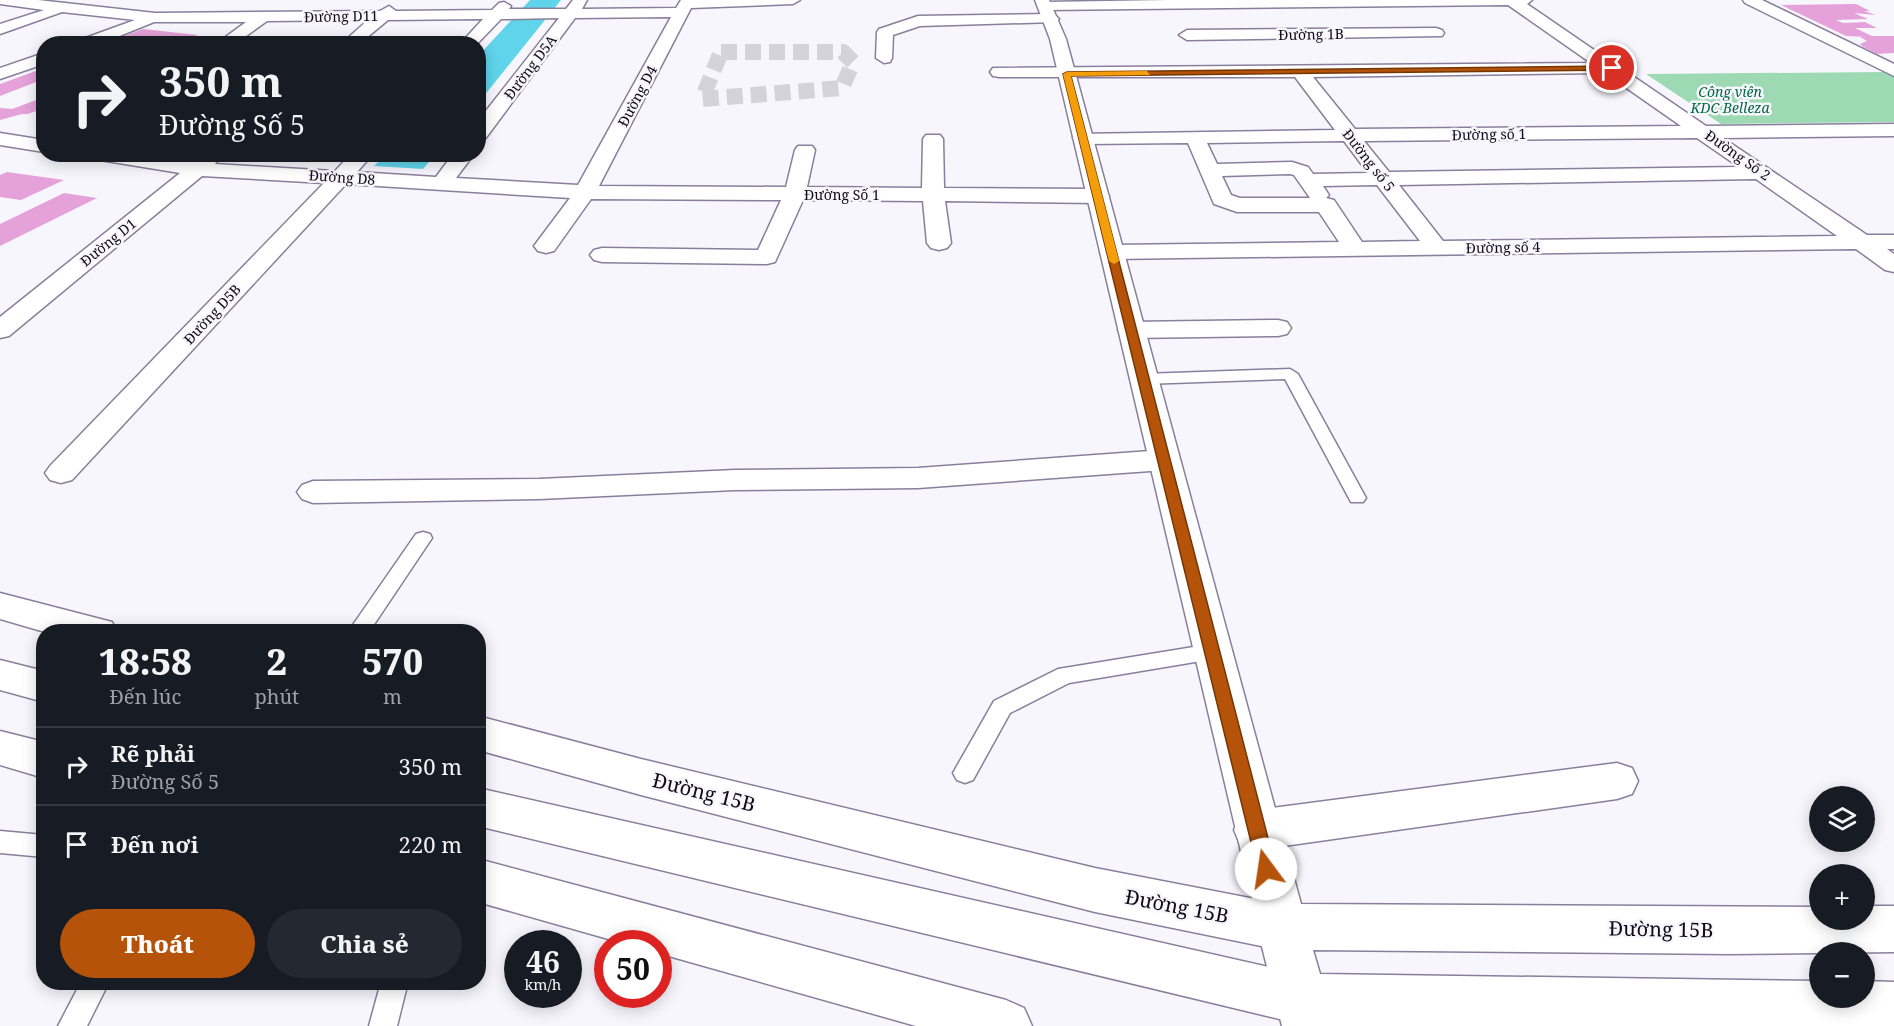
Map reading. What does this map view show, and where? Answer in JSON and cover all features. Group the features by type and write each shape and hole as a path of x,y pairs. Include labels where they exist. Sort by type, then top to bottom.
{"street":[{"name":"Đường D11","path":"0,0 155,18 383,16 504,10 552,14 576,7 793,0"},
{"path":"105,36 155,18 186,0"},
{"path":"236,36 289,0"},
{"path":"359,36 402,0"},
{"path":"1511,0 1612,68"},
{"path":"884,57 885,32 918,21 1044,5 1096,2 1167,4 1525,0"},
{"path":"1750,0 1890,67"},
{"name":"Đường 1B","path":"1187,35 1440,36 1398,1"},
{"path":"1167,4 1211,73"},
{"name":"Đường D4","path":"546,246 585,192 685,5"},
{"path":"1044,5 1067,74 1256,830 1304,1012"},
{"name":"Đường D5A","path":"486,125 576,7"},
{"path":"0,29 65,8"},
{"path":"476,36 504,10"},
{"path":"1461,55 1478,69"},
{"path":"0,74 36,61"},
{"path":"999,72 1067,74 1612,68"},
{"name":"Đường Số 2","path":"1612,68 1894,265"},
{"name":"Đường số 5","path":"1300,72 1437,248"},
{"path":"1866,130 1894,147"},
{"name":"Đường số 1","path":"1083,138 1894,130"},
{"path":"1195,137 1222,199 1237,205 1326,205"},
{"path":"0,139 36,145"},
{"path":"933,139 933,195 939,243"},
{"path":"602,255 767,257 795,194 805,150"},
{"name":"Đường D8","path":"206,162 441,184 585,192"},
{"name":"Đường D1","path":"0,330 206,162"},
{"name":"Đường D5B","path":"61,473 355,162"},
{"path":"441,184 458,162"},
{"path":"1209,170 1292,168 1301,171 1355,248"},
{"path":"1307,180 1763,173"},
{"name":"Đường Số 1","path":"585,192 1098,196"},
{"name":"Đường số 4","path":"1112,252 1894,242"},
{"path":"1131,330 1278,328"},
{"path":"313,492 539,489 735,480 918,478 1164,460"},
{"path":"0,606 69,624"},
{"path":"0,675 36,685"},
{"name":"Đường 15B","path":"486,735 641,777 1095,890 1281,927 1730,931 1894,929"},
{"path":"0,748 36,758"},
{"path":"1256,830 1617,781"},
{"path":"486,809 1304,1012 1894,1007"},
{"path":"486,882 1006,1026"}],"lane":[{"path":"1143,379 1290,374 1357,498"},
{"path":"364,624 423,538"},
{"path":"965,773 1002,706 1065,675 1212,652"},
{"path":"0,842 36,845"},
{"path":"72,1026 92,990"},
{"path":"383,1026 393,990"}],"green space":[{"name":"Công viên KDC Belleza","path":"1883,72 1894,77 1894,122 1721,124 1646,74"}],"water":[{"path":"530,0 561,0 486,93 486,47"},
{"path":"378,162 429,162 423,169 374,166"}],"building":[{"path":"1856,4 1870,11 1864,11 1876,15 1854,13 1868,19 1836,20 1843,23 1865,22 1877,28 1855,28 1872,36 1894,36 1894,53 1877,54 1860,45 1863,46 1860,44 1867,41 1860,37 1867,37 1846,36 1781,5"},
{"path":"143,29 198,35 196,36 125,36"},
{"path":"36,71 36,82 0,96 0,84"},
{"path":"36,100 36,111 0,120 0,108 12,109"},
{"path":"7,172 64,180 21,200 0,197 0,175"},
{"path":"64,193 97,198 0,246 0,224"}],"tunnel":[{"path":"721,52 843,52 853,62 842,88 702,99 721,52"}],"slow traffic":[{"path":"1114,261 1067,74 1147,73"}],"route":[{"path":"1266,869 1067,74 1612,68"}]}
